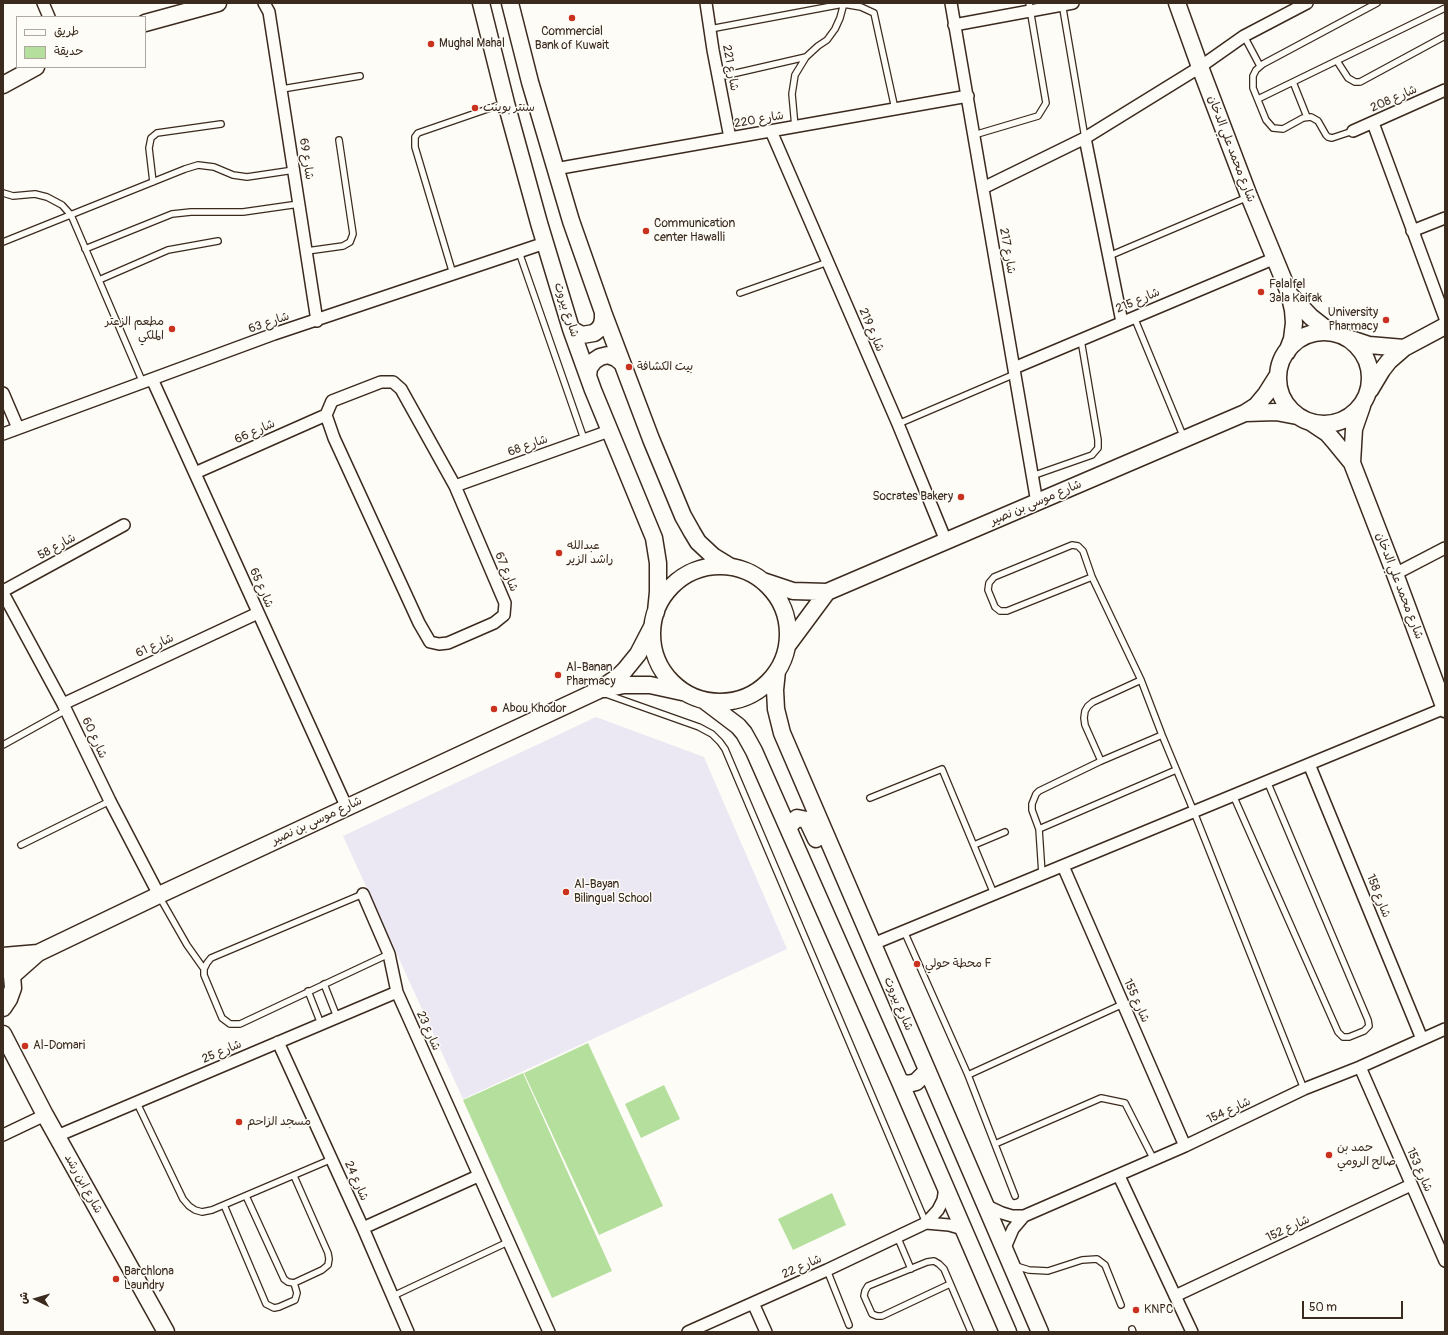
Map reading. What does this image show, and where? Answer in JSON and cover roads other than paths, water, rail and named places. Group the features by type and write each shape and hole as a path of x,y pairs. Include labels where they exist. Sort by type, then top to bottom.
{"main road":[{"path":"146,23 218,3"},
{"name":"شارع بيروت","path":"481,3 506,103 545,243 571,329 609,430 654,538 658,563 658,592 654,619"},
{"path":"510,3 530,82 571,221 622,363 686,524 698,542 713,556 731,567 753,575 762,581 778,599 787,622 787,646 783,659 777,671 770,680 761,688 746,697 728,702 705,701 683,692 662,670 656,657 652,642 654,619 662,600 670,589 680,580 692,572 704,568 718,566 731,567"},
{"name":"شارع محمد علي الدخان","path":"1178,3 1200,67 1249,196 1273,258 1289,293 1294,323 1292,339 1287,352"},
{"path":"3,85 34,68"},
{"name":"شارع محمد علي الدخان","path":"1289,293 1311,317 1337,334"},
{"path":"571,329 582,335 594,333 602,324 603,312"},
{"path":"1404,348 1369,345 1337,334 1316,332 1302,337 1291,346 1282,359 1278,375 1279,390 1286,405 1297,416 1312,424 1326,425 1340,422 1353,415 1366,399 1382,370 1389,361 1404,348 1445,326"},
{"path":"1337,334 1355,343 1364,353 1369,366 1371,379 1366,399"},
{"path":"588,376 589,368 594,361 600,357 608,355 616,358 622,363"},
{"name":"شارع موسى بن نصير","path":"762,581 794,591 827,592 1245,413 1256,406 1263,398 1278,375"},
{"name":"شارع محمد علي الدخان","path":"1352,463 1354,429 1366,399"},
{"name":"شارع موسى بن نصير","path":"1245,413 1276,412 1297,416"},
{"name":"شارع محمد علي الدخان","path":"1312,424 1327,434 1352,463 1445,708"},
{"path":"787,646 827,592"},
{"name":"شارع موسى بن نصير","path":"12,976 38,953 597,691 618,677 632,662 654,619"},
{"name":"شارع بيروت","path":"777,671 775,700 779,726 1040,1332"},
{"name":"شارع موسى بن نصير","path":"597,691 624,685 650,685 683,692"},
{"path":"705,701 744,733 754,751 1008,1332"},
{"path":"788,827 797,818 807,820 840,892 864,923"},
{"name":"شارع موسى بن نصير","path":"3,956 38,953"},
{"path":"3,960 12,976 13,988 9,999 3,1008"},
{"name":"شارع ابن رشد","path":"3,1034 45,1115 166,1332"},
{"path":"900,1082 908,1084 916,1082 927,1071"}],"street":[{"path":"43,3 49,16"},
{"name":"شارع 69","path":"264,3 269,12 282,89 317,321"},
{"name":"شارع 221","path":"706,3 730,138"},
{"name":"شارع 217","path":"951,3 1037,503"},
{"path":"983,188 1085,138 1200,67 1244,36 1307,3"},
{"path":"954,25 1030,7 1066,4"},
{"name":"شارع 208","path":"1352,131 1445,90"},
{"name":"شارع 220","path":"555,169 968,96"},
{"path":"1373,123 1445,318"},
{"name":"شارع 219","path":"771,131 898,424 946,541"},
{"path":"1085,138 1122,322"},
{"path":"1412,231 1445,218"},
{"name":"شارع 63","path":"3,434 274,334 317,321 545,243"},
{"name":"شارع 215","path":"1014,371 1122,322 1273,258"},
{"name":"شارع 65","path":"147,381 195,473 347,808"},
{"name":"شارع 67","path":"381,382 393,382 401,389 455,486 505,603 504,615 494,623 448,643 439,644 430,642 419,623 334,438 326,415 332,401 381,382"},
{"path":"3,393 18,428"},
{"name":"شارع 66","path":"195,473 326,415"},
{"name":"شارع 68","path":"455,486 609,430"},
{"name":"شارع 58","path":"3,592 124,525"},
{"path":"1395,574 1445,548"},
{"name":"شارع 60","path":"3,592 65,707 110,801 159,895"},
{"name":"شارع 61","path":"65,707 258,613"},
{"path":"873,944 1445,708"},
{"name":"شارع 158","path":"1309,764 1422,1039"},
{"name":"شارع 155","path":"1063,866 1185,1146"},
{"name":"شارع 23","path":"362,894 389,954 397,992 549,1332"},
{"name":"شارع 25","path":"57,1136 397,992"},
{"name":"شارع 154","path":"984,1205 1012,1216 1024,1216 1119,1176 1304,1089 1360,1067 1445,1029"},
{"name":"شارع 24","path":"278,1042 363,1228 408,1332"},
{"name":"شارع 153","path":"1360,1067 1445,1261"},
{"path":"3,1135 45,1115"},
{"path":"363,1228 478,1176"},
{"path":"1119,1176 1192,1332"},
{"name":"شارع 152","path":"1175,1296 1411,1185"},
{"name":"شارع 22","path":"688,1332 827,1270 926,1223 938,1210 943,1200 945,1187"},
{"name":"شارع 154","path":"1007,1256 1013,1229 1024,1216"},
{"name":"شارع 22","path":"926,1223 942,1224 964,1229"},
{"path":"753,1303 766,1332"}],"lane":[{"path":"1352,131 1332,138 1328,137 1318,121 1314,118 1307,117 1283,129 1273,128 1266,120 1253,88 1253,76 1260,66 1377,3"},
{"path":"795,127 792,94 795,75 806,57 827,40 835,29 844,4"},
{"path":"710,28 844,4 861,7 874,13 895,109"},
{"path":"1066,4 1085,138"},
{"path":"974,136 1038,116 1046,103 1030,7"},
{"path":"1258,99 1445,8"},
{"path":"1244,36 1260,66"},
{"path":"1337,61 1348,78 1355,82 1360,82 1445,36"},
{"path":"719,77 806,57"},
{"path":"282,89 360,76"},
{"path":"1293,82 1307,117"},
{"path":"454,274 416,147 415,137 418,133 506,103"},
{"path":"152,182 149,148 151,138 157,133 221,124"},
{"path":"307,251 343,246 350,242 353,234 339,140"},
{"path":"3,242 198,165 214,167 233,175 247,177 294,170"},
{"path":"3,193 13,196 35,194 47,197 62,205 71,216 99,280 147,381"},
{"path":"1108,256 1249,196"},
{"path":"85,249 172,214 191,212 243,212 299,204"},
{"path":"99,280 168,250 218,241"},
{"path":"519,252 584,439"},
{"path":"740,293 828,262"},
{"path":"1134,317 1185,439"},
{"path":"1032,476 1092,455 1098,448 1098,440 1081,340"},
{"path":"898,424 1014,371"},
{"path":"1092,577 1007,611 1000,611 994,607 988,590 989,583 994,577 1072,545 1078,546 1083,551 1092,577 1141,680 1304,1089"},
{"path":"1101,761 1085,725 1085,711 1093,702 1141,680"},
{"path":"597,691 699,727 712,734 720,742 728,756 926,1223"},
{"path":"3,745 65,707"},
{"path":"1042,875 1040,829 1032,810 1032,804 1039,790 1162,735"},
{"path":"870,798 942,769 994,894"},
{"path":"1040,829 1176,770"},
{"path":"1233,796 1338,1032 1343,1036 1349,1037 1364,1031 1369,1026 1368,1020 1267,782"},
{"path":"21,845 110,801"},
{"path":"974,845 1005,832"},
{"path":"362,894 211,958 206,963 204,975 222,1018 230,1024 240,1024 389,954"},
{"path":"159,895 187,946 204,969"},
{"path":"904,931 968,1075 1016,1196"},
{"path":"324,984 337,1017"},
{"path":"308,991 321,1024"},
{"path":"968,1075 1123,1004"},
{"path":"995,1144 1101,1098 1125,1103 1154,1160"},
{"path":"137,1103 183,1199 195,1210 202,1212 212,1210 332,1159"},
{"path":"246,1196 284,1279 288,1282 294,1283 322,1270 328,1265 329,1259 328,1253 294,1176"},
{"path":"224,1205 266,1304 274,1308 295,1300 297,1293 294,1283"},
{"path":"897,1236 911,1269"},
{"path":"393,1296 508,1242"},
{"path":"1007,1256 1017,1266 1029,1270 1048,1271 1082,1260 1097,1260 1105,1265 1122,1305"},
{"path":"950,1284 882,1316 872,1314 864,1296 865,1290 868,1286 927,1262 934,1261 944,1269 971,1332"},
{"path":"827,1270 849,1325"}],"place":[{"name":"Commercial Bank of Kuwait","path":"572,18"},
{"name":"Mughal Mahal","path":"431,44"},
{"name":"سنتر بوينت","path":"475,108"},
{"name":"Communication center Hawalli","path":"646,231"},
{"name":"Falalfel 3ala Kaifak","path":"1261,292"},
{"name":"University Pharmacy","path":"1386,320"},
{"name":"مطعم الزعتر الملكي","path":"172,329"},
{"name":"بيت الكشافة","path":"629,367"},
{"name":"Socrates Bakery","path":"961,497"},
{"name":"عبدالله راشد الزير","path":"559,553"},
{"name":"Al-Banan Pharmacy","path":"558,675"},
{"name":"Abou Khodor","path":"494,709"},
{"name":"Al-Bayan Bilingual School","path":"566,892"},
{"name":"محطة حولي F","path":"917,964"},
{"name":"Al-Domari","path":"25,1046"},
{"name":"مسجد الزاحم","path":"239,1122"},
{"name":"حمد بن صالح الرومي","path":"1329,1155"},
{"name":"Barchlona Laundry","path":"116,1279"},
{"name":"KNPC","path":"1136,1310"}]}
